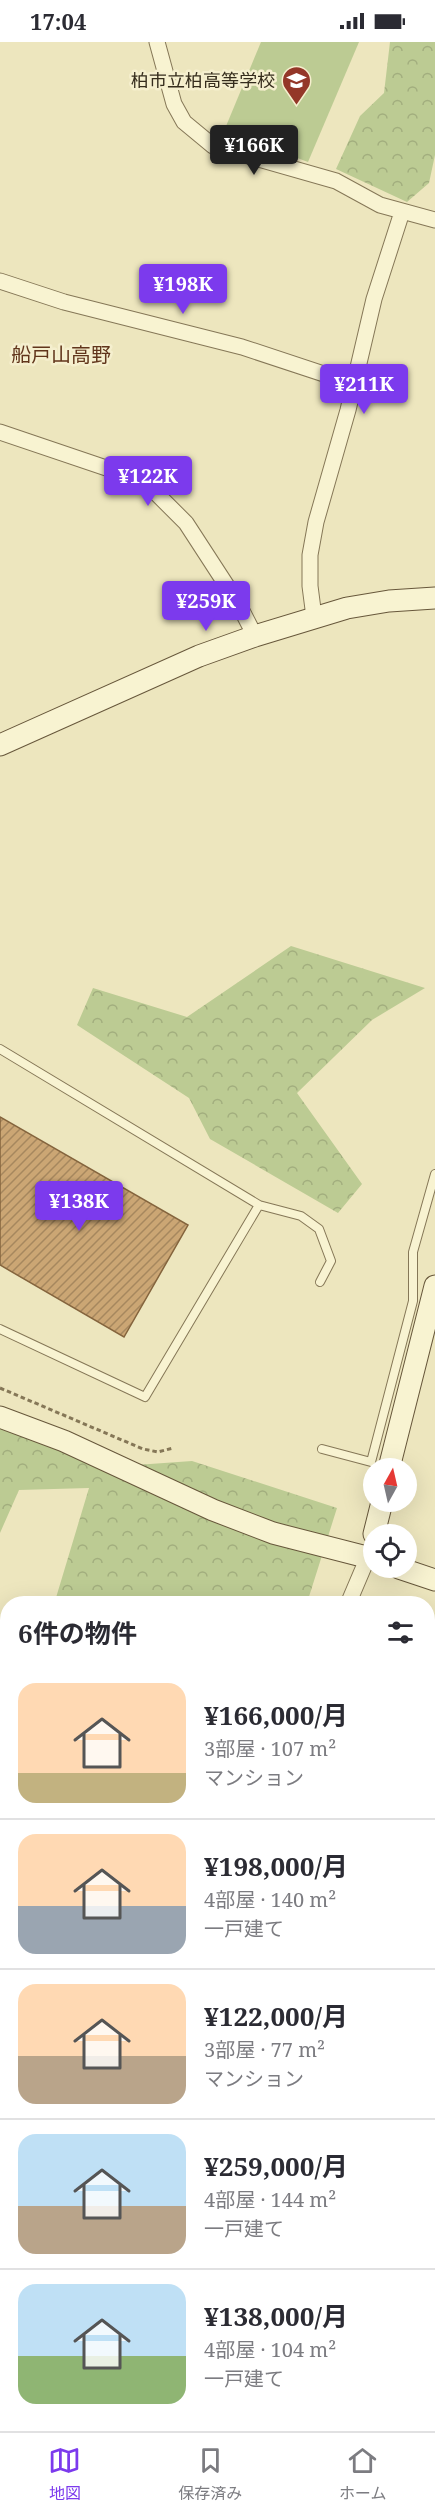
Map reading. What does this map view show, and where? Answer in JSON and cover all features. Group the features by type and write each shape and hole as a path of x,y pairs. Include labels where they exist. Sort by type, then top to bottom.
{"street":[{"path":"157,42 174,104 184,122 213,146 336,181 380,205 435,220"},
{"path":"314,617 310,586 310,555 316,522 354,384 374,299 402,212"},
{"path":"0,281 63,302 242,347 354,384"},
{"path":"0,432 118,472 166,500 196,537 255,636"},
{"path":"0,745 24,732 199,656 255,636 314,617 389,601 435,598"},
{"path":"392,1458 435,1286"},
{"path":"0,1417 64,1441 171,1491 273,1533 363,1550"},
{"path":"352,1596 363,1572"},
{"path":"417,1574 435,1580"}],"lane":[{"path":"0,1048 259,1205 302,1216 319,1229 331,1261 320,1282"},
{"path":"322,1449 371,1462 413,1301 413,1252 435,1174"},
{"path":"0,1329 146,1397 259,1205"}],"path":[{"path":"0,1388 143,1449 159,1452 173,1448"}],"green space":[{"name":"柏市立柏高等学校","path":"261,42 359,42 308,162 224,131"},
{"path":"390,42 435,42 435,155 429,183 407,202 336,169 360,116 384,93"},
{"path":"291,946 425,988 372,1020 297,1093 362,1184 338,1213 210,1139 189,1098 77,1025 93,988 187,1017"},
{"path":"0,1416 136,1465 192,1461 337,1508 309,1596 57,1596 89,1488 19,1490 0,1533"}],"building":[{"path":"0,1117 188,1225 124,1337 0,1265"}],"place":[{"name":"柏市立柏高等学校","path":"296,106"}],"district":[{"name":"船戸山高野","path":"61,354"}]}
